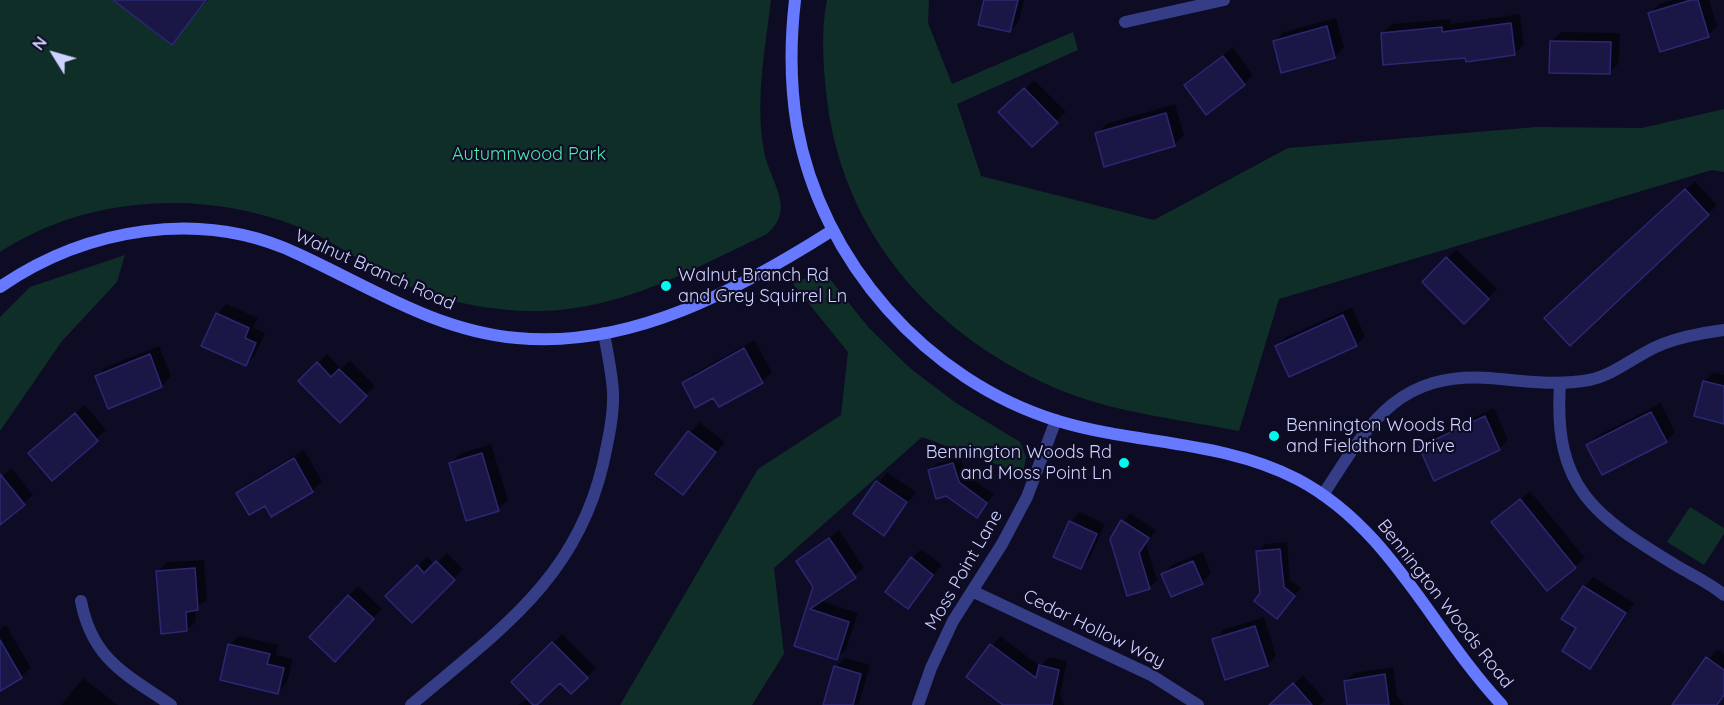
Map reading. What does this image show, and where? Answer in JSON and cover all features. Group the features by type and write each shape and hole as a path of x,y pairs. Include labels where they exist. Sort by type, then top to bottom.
{"street":[{"name":"Bennington Woods Road","path":"795,0 791,38 792,84 798,128 808,167 833,230 862,277 891,314 924,346 963,376 1003,399 1056,420 1101,432 1227,453 1264,464 1323,495 1362,527 1390,558 1479,681 1502,705"},
{"path":"1125,22 1224,0"},
{"name":"Walnut Branch Road","path":"0,287 57,254 98,239 134,232 176,229 217,232 255,239 296,252 401,306 436,321 476,332 518,338 554,339 604,333 649,322 688,308 772,269 833,230"},
{"path":"1323,495 1359,440 1376,419 1420,386 1451,379 1483,378 1560,384 1592,380 1657,346 1683,337 1724,330"},
{"path":"411,705 521,612 566,557 584,523 598,486 611,414 613,393 604,333"},
{"path":"1560,384 1560,438 1580,487 1597,512 1617,529 1724,595"},
{"name":"Moss Point Lane","path":"918,705 931,668 953,621 1002,544 1027,497 1056,420"},
{"name":"Cedar Hollow Way","path":"972,591 1151,675 1198,705"},
{"path":"81,601 85,623 95,644 109,662 171,705"}],"green space":[{"name":"Autumnwood Park","path":"0,0 771,0 760,113 764,151 779,195 780,215 767,234 686,273 630,295 602,303 572,309 542,311 481,307 421,291 384,274 308,231 260,214 222,207 183,203 145,204 106,209 69,219 34,233 0,252"},
{"path":"827,0 929,0 928,23 952,84 1073,32 1078,50 957,104 981,176 1154,220 1288,148 1536,127 1642,128 1724,109 1724,172 1712,170 1279,299 1239,431 1151,415 1065,392 1018,370 975,343 936,311 902,275 873,235 851,191 835,143 824,68 823,34"},
{"path":"125,255 117,282 62,341 0,431 0,317 30,287"},
{"path":"814,274 829,278 869,328 911,369 956,403 1020,442 1026,457 1023,474 922,437 774,568 784,654 752,705 620,705 758,469 841,415 848,352 793,284"},
{"path":"1690,507 1724,528 1724,534 1704,565 1667,542"}],"building":[{"path":"113,0 206,0 172,45"},
{"path":"984,0 1018,0 1010,32 978,25"},
{"path":"1698,0 1709,37 1660,52 1648,13"},
{"path":"1511,23 1515,55 1466,62 1465,58 1383,65 1381,33 1442,27 1442,32"},
{"path":"1327,26 1335,58 1281,73 1273,41"},
{"path":"1550,41 1611,42 1610,74 1549,73"},
{"path":"1223,56 1245,85 1206,115 1184,85"},
{"path":"1024,88 1058,123 1032,147 998,112"},
{"path":"1166,113 1175,146 1104,167 1095,133"},
{"path":"1685,189 1709,215 1570,346 1544,318"},
{"path":"1446,257 1489,299 1464,324 1422,282"},
{"path":"216,313 249,328 245,338 256,343 246,366 201,346"},
{"path":"1343,315 1357,346 1289,377 1275,346"},
{"path":"744,348 763,383 719,407 713,398 695,408 682,383"},
{"path":"150,354 162,387 108,409 95,376"},
{"path":"317,362 331,377 339,369 367,396 340,423 298,381"},
{"path":"1703,381 1724,386 1724,424 1694,416"},
{"path":"1651,412 1667,442 1602,475 1586,445"},
{"path":"75,413 98,441 52,481 28,453"},
{"path":"1485,416 1500,450 1434,481 1419,447"},
{"path":"688,431 716,452 683,495 655,474"},
{"path":"482,453 499,511 466,521 449,463"},
{"path":"294,458 313,492 271,517 265,506 249,515 236,493"},
{"path":"953,463 959,482 987,503 977,518 946,496 936,499 928,470"},
{"path":"0,474 25,505 0,525"},
{"path":"876,481 907,502 884,536 853,514"},
{"path":"1520,499 1576,568 1547,591 1491,522"},
{"path":"1121,520 1149,538 1139,553 1150,589 1127,596 1110,539"},
{"path":"1069,521 1097,534 1081,569 1053,557"},
{"path":"829,538 856,578 810,609 849,622 837,660 794,646 813,587 796,561"},
{"path":"1280,549 1284,587 1295,596 1277,619 1254,601 1260,593 1256,551"},
{"path":"911,557 933,575 908,609 885,592"},
{"path":"436,561 455,580 412,623 385,596 417,565 424,573"},
{"path":"1193,561 1203,584 1171,597 1161,574"},
{"path":"195,568 198,610 186,612 187,631 161,634 156,571"},
{"path":"1583,586 1626,613 1590,669 1562,651 1576,628 1561,619"},
{"path":"348,595 374,619 335,662 309,637"},
{"path":"1255,626 1268,666 1225,680 1212,639"},
{"path":"0,640 22,678 0,691"},
{"path":"552,642 588,678 571,694 560,683 537,705 533,705 511,682"},
{"path":"228,644 270,654 267,664 284,668 278,694 220,680"},
{"path":"990,644 1036,678 1039,665 1059,670 1052,705 1003,705 966,677"},
{"path":"1706,657 1724,670 1724,695 1717,705 1672,705"},
{"path":"834,666 861,674 853,705 823,705"},
{"path":"1385,674 1389,705 1347,705 1344,681"},
{"path":"1293,683 1312,705 1269,705"}],"place":[{"name":"Walnut Branch Rd and Grey Squirrel Ln","path":"666,286"},
{"name":"Bennington Woods Rd and Fieldthorn Drive","path":"1274,436"},
{"name":"Bennington Woods Rd and Moss Point Ln","path":"1124,463"}]}
